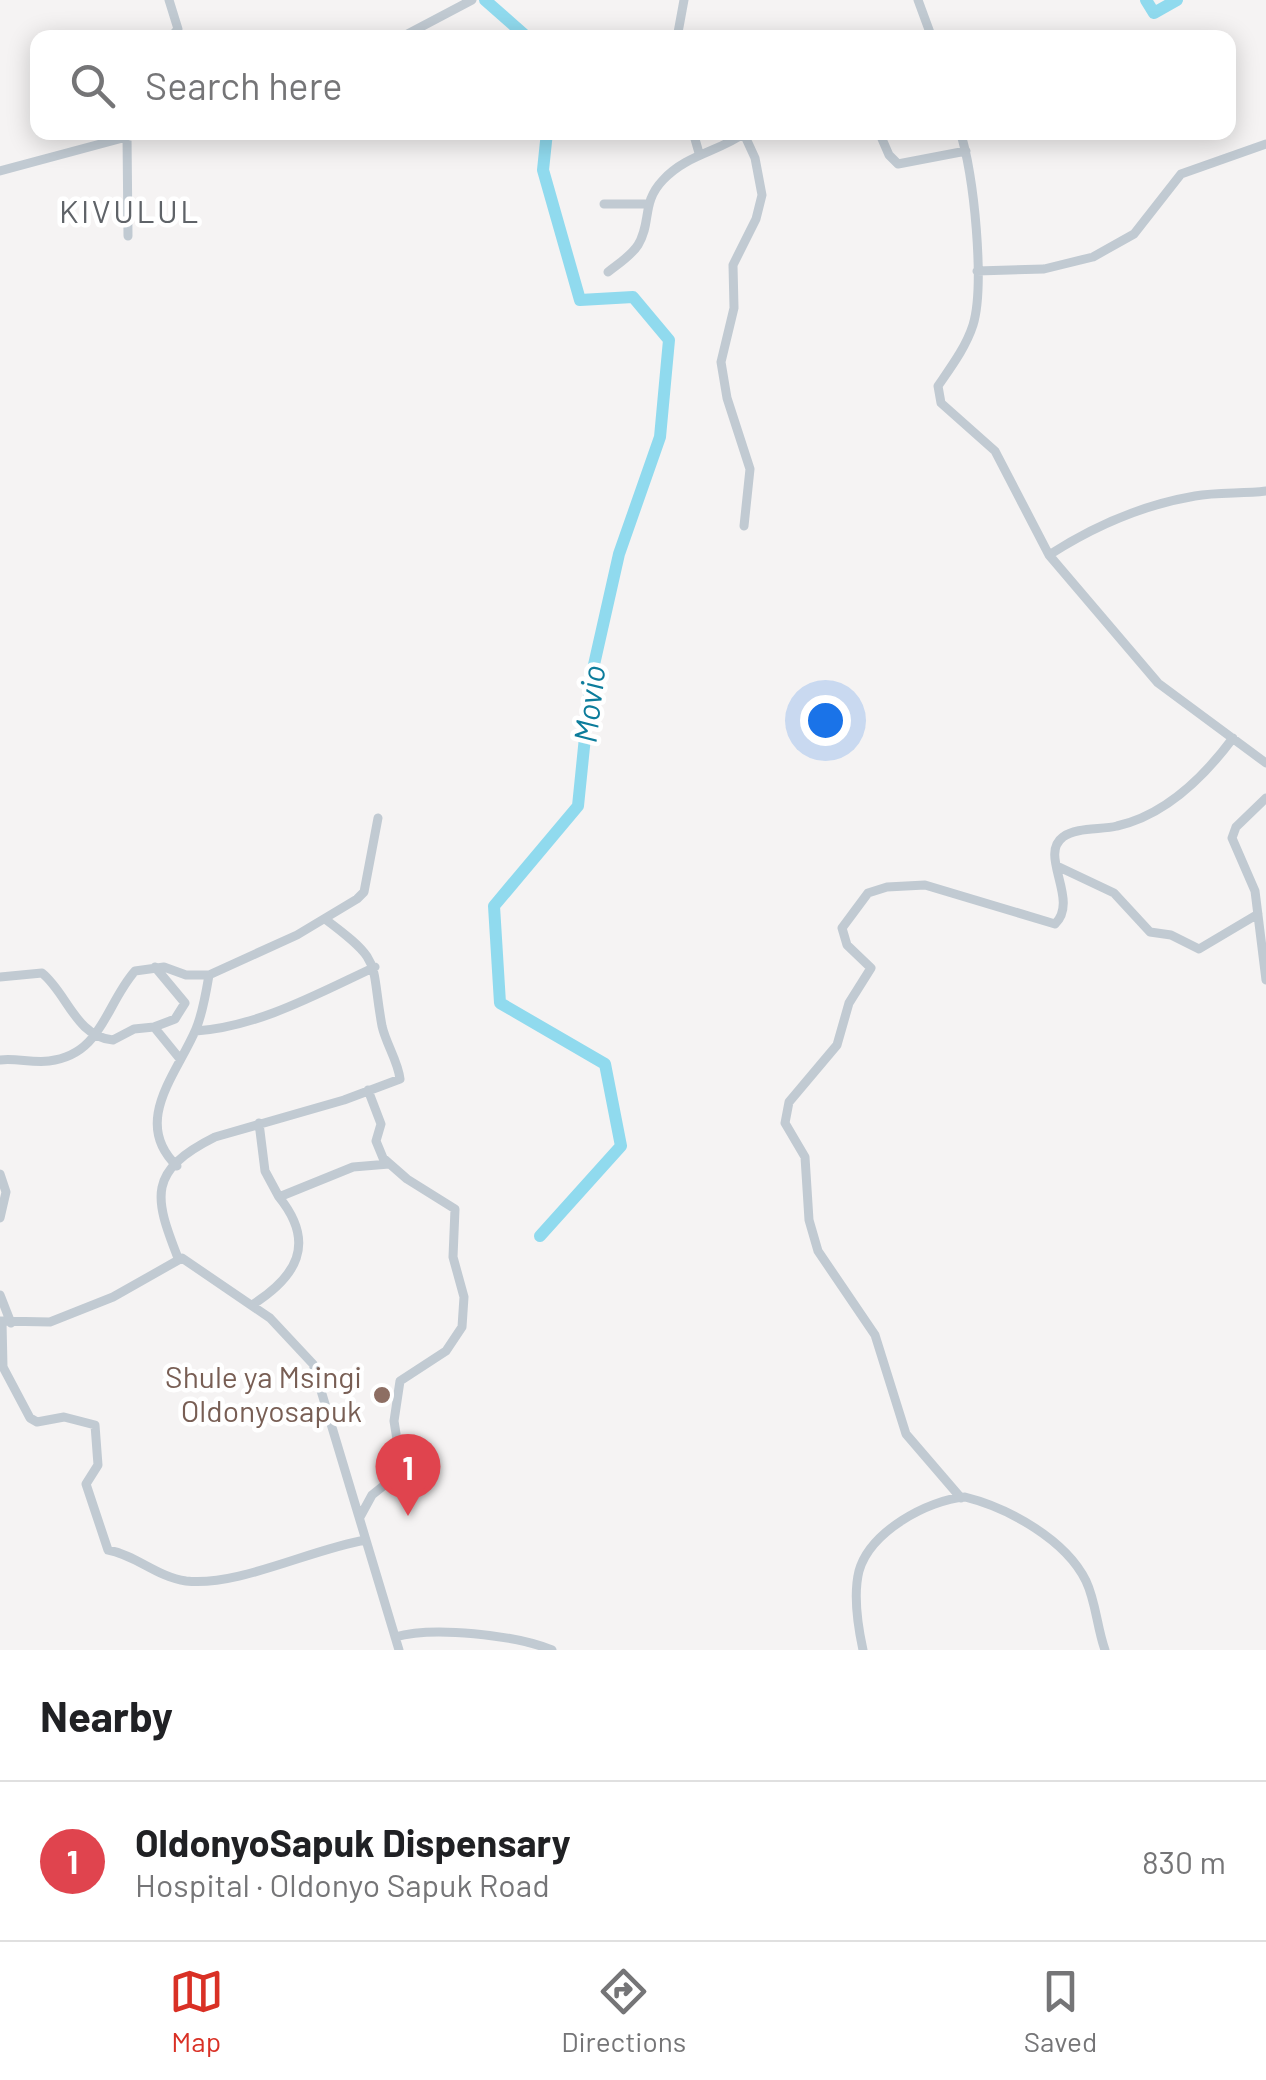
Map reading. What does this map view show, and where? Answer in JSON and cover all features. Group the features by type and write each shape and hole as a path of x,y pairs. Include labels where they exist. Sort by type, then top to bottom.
{"street":[{"path":"169,0 177,30"},
{"path":"415,30 472,0"},
{"path":"679,30 684,0"},
{"path":"918,0 929,30"},
{"path":"0,170 109,140"},
{"path":"127,140 128,236"},
{"path":"696,140 699,153"},
{"path":"608,272 640,241 646,204 666,177 699,153 729,140"},
{"path":"744,526 750,468 727,398 721,362 734,308 733,265 756,219 762,194 756,158 748,140"},
{"path":"882,140 888,155 898,164 966,151"},
{"path":"963,140 977,272 974,323 937,394 940,403 994,451 1049,555 1158,683 1266,763"},
{"path":"977,272 1073,266 1134,234 1181,174 1266,144"},
{"path":"604,204 646,204"},
{"path":"1049,555 1096,527 1143,509 1198,495 1266,491"},
{"path":"1105,1650 1086,1580 1064,1548 1052,1537 987,1505 960,1498 906,1434 875,1335 818,1251 808,1220 808,1168 785,1123 784,1109 837,1045 849,1003 871,968 842,936 846,919 868,893 887,886 925,885 1055,924 1064,903 1054,854 1064,836 1120,826 1159,809 1206,772 1233,738"},
{"path":"1266,798 1236,827 1232,838 1252,884 1266,980"},
{"path":"0,1060 50,1061 98,1036 126,981 135,972 155,967 197,977 209,975 325,919 364,892 378,818"},
{"path":"1059,867 1114,893 1150,932 1171,934 1198,949 1258,914"},
{"path":"178,1258 157,1193 177,1166 205,1142 401,1077 382,1024 375,967 364,949 325,919"},
{"path":"0,977 42,973 78,1020 98,1036 113,1040 134,1029 175,1019 185,1004 155,967"},
{"path":"196,1031 228,1027 286,1008 375,967"},
{"path":"177,1166 163,1150 156,1124 159,1103 196,1031 209,975"},
{"path":"154,1027 180,1059"},
{"path":"360,1518 372,1495 402,1471 394,1421 400,1381 446,1350 460,1332 466,1310 453,1258 454,1209 389,1164 377,1148 382,1124 368,1090"},
{"path":"252,1306 284,1282 297,1260 299,1236 264,1170 259,1123"},
{"path":"279,1197 353,1167 389,1164"},
{"path":"0,1174 6,1192 0,1218"},
{"path":"178,1258 194,1264 284,1329 313,1364 395,1637 394,1650"},
{"path":"4,1322 41,1324 65,1316 130,1288 178,1258"},
{"path":"0,1295 6,1376 30,1418 38,1422 64,1417 95,1424 98,1465 86,1484 108,1550 174,1579 211,1582 366,1540"},
{"path":"864,1650 857,1592 865,1559 904,1520 960,1498"},
{"path":"395,1637 415,1631 506,1636 552,1650"}],"waterway":[{"name":"Movio","path":"485,0 519,30"},
{"path":"1146,0 1154,13 1177,0"},
{"name":"Movio","path":"540,1236 621,1146 605,1064 500,1003 494,906 578,806 591,678 619,554 660,437 669,340 633,297 580,300 543,170 546,140"}],"place":[{"name":"Shule ya Msingi Oldonyosapuk","path":"382,1395"},
{"name":"OldonyoSapuk Dispensary","path":"408,1516"}],"district":[{"name":"KIVULUL","path":"130,212"}]}
